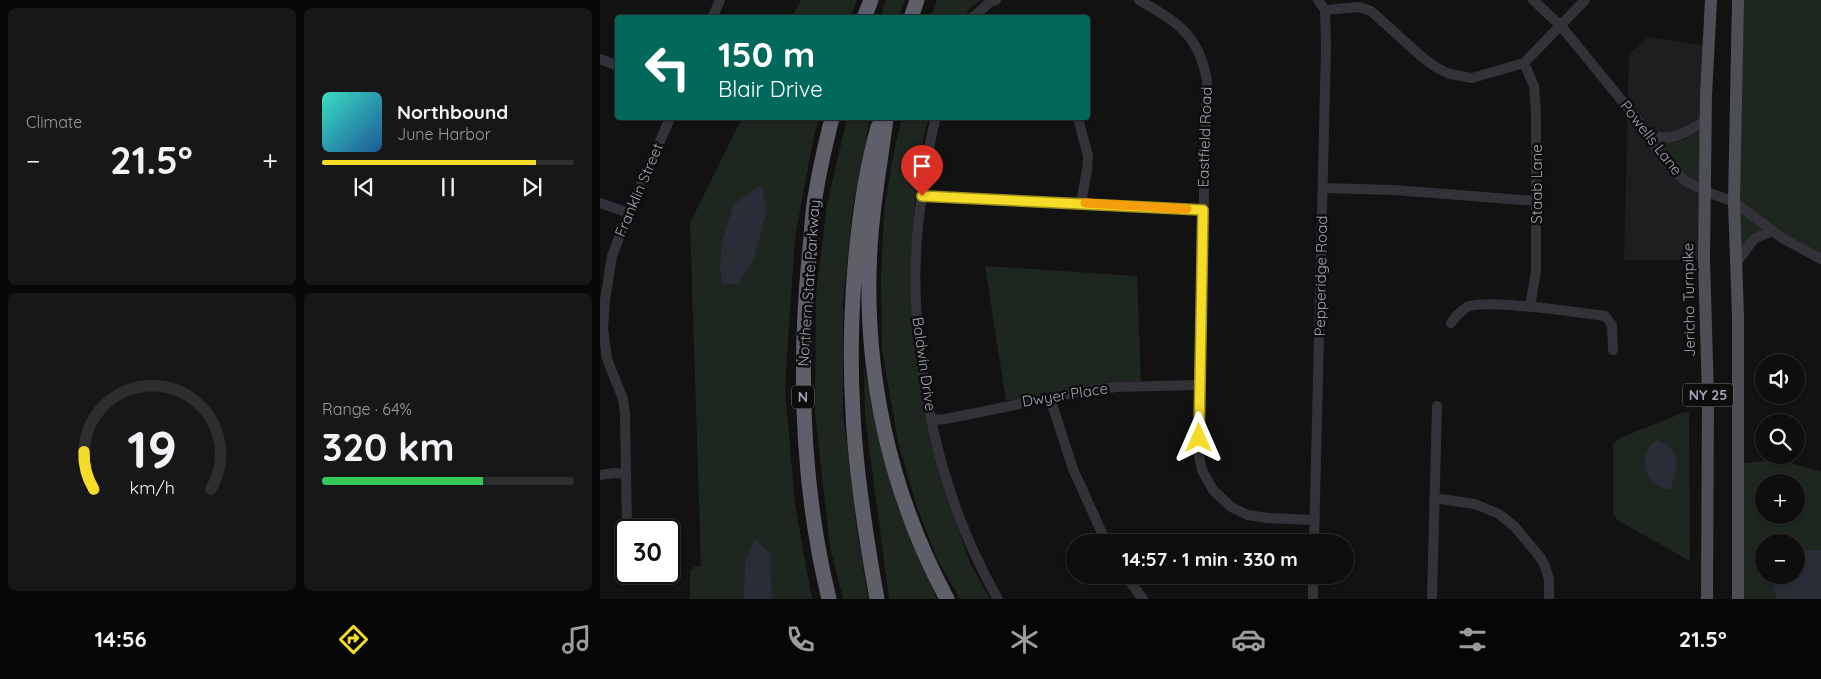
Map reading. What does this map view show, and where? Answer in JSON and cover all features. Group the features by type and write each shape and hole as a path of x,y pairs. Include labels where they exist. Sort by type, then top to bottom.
{"highway":[{"path":"865,15 871,0"},
{"path":"911,15 917,0"},
{"name":"Northern State Parkway","path":"829,599 819,549 808,475 802,362 805,295 815,193 832,120"},
{"path":"877,599 864,517 852,415 851,349 859,227 870,154 879,120"},
{"path":"886,120 870,247 869,321 875,380 881,419 901,491 913,526 947,599"},
{"path":"815,193 801,246 795,318 794,381 800,483 806,528 821,599"}],"main road":[{"name":"Jericho Turnpike","path":"1708,599 1708,396 1704,260 1706,120 1711,0"},
{"name":"NY 25","path":"1738,0 1734,202 1737,262 1738,599"}],"street":[{"path":"713,15 720,0"},
{"path":"975,15 990,2 996,0"},
{"name":"Eastfield Road","path":"1139,0 1164,14 1182,28 1204,62 1207,81 1199,385 1199,456 1202,470 1213,490 1231,507 1248,515 1267,518 1315,520"},
{"path":"1318,0 1325,10 1358,7 1372,11 1422,57 1437,68 1450,74 1472,78 1524,63 1584,0"},
{"name":"Powells Lane","path":"1533,0 1561,26 1636,118 1665,161 1684,180 1705,191 1734,202 1772,231 1821,258"},
{"name":"Pepperidge Road","path":"1314,534 1326,47 1325,10"},
{"path":"600,59 615,65"},
{"name":"Staab Lane","path":"1524,63 1534,86 1537,201 1536,270 1530,307"},
{"name":"Franklin Street","path":"627,519 626,415 607,359 603,328 605,300 612,256 669,120"},
{"name":"Baldwin Drive","path":"936,120 926,162 919,209 916,249 917,311 922,368 937,446 953,498 972,547 998,599"},
{"path":"1648,136 1676,138 1706,120"},
{"path":"1079,122 1088,156 1088,170 1081,203"},
{"path":"1323,188 1394,190 1537,201"},
{"path":"922,196 1203,210"},
{"path":"600,203 629,213"},
{"path":"1737,262 1754,239 1772,231"},
{"path":"1451,323 1456,316 1467,308 1474,305 1487,304 1605,316 1612,325 1613,350"},
{"name":"Dwyer Place","path":"932,420 1078,392 1116,387 1199,385"},
{"path":"1050,398 1073,470 1102,534"},
{"path":"1432,599 1436,406"},
{"path":"600,475 626,474"},
{"path":"1434,498 1475,504 1499,514 1515,527 1540,557 1545,566 1549,579 1549,599"},
{"path":"1132,584 1143,599"},
{"path":"1313,599 1314,584"}],"shaded area":[{"path":"801,0 857,0 851,15 793,15"},
{"path":"886,0 905,0 900,15 881,15"},
{"path":"937,0 981,0 969,9 966,15 932,15"},
{"path":"1738,0 1821,0 1821,259 1734,202"},
{"path":"1648,37 1709,46 1704,260 1624,260 1629,54"},
{"path":"741,120 818,120 795,238 785,388 795,504 812,599 690,599 690,571 694,567 701,566 690,223"},
{"path":"847,120 870,120 852,213 843,304 843,413 858,536 868,599 843,599 830,547 815,414 816,294 827,205"},
{"path":"902,120 928,120 924,134 915,201 911,262 914,342 925,416 944,487 970,563 990,599 960,599 937,559 916,504 898,442 882,350 881,278 884,212 893,154"},
{"path":"1701,129 1700,185 1685,177 1657,141 1670,143 1680,141"},
{"path":"761,185 767,211 753,261 739,283 723,285 720,268 722,243 733,205"},
{"path":"1736,207 1767,231 1738,257"},
{"path":"985,266 1137,276 1141,381 1115,382 1006,401"},
{"path":"864,366 876,427 898,508 937,599 889,599 865,416"},
{"path":"1685,412 1689,413 1690,561 1617,520 1613,513 1613,444 1620,438"},
{"path":"1657,440 1671,449 1676,460 1675,475 1670,490 1657,485 1651,480 1645,468 1646,455 1650,447"},
{"path":"1755,462 1755,464 1794,464 1821,472 1821,599 1738,599 1737,464"},
{"path":"755,539 770,553 772,599 744,599 745,561"},
{"path":"1821,550 1821,599 1777,599 1773,588 1775,584 1805,584 1805,551"}],"slow traffic":[{"path":"1085,203 1187,209"}],"route":[{"path":"922,196 1203,210 1199,438"}]}
